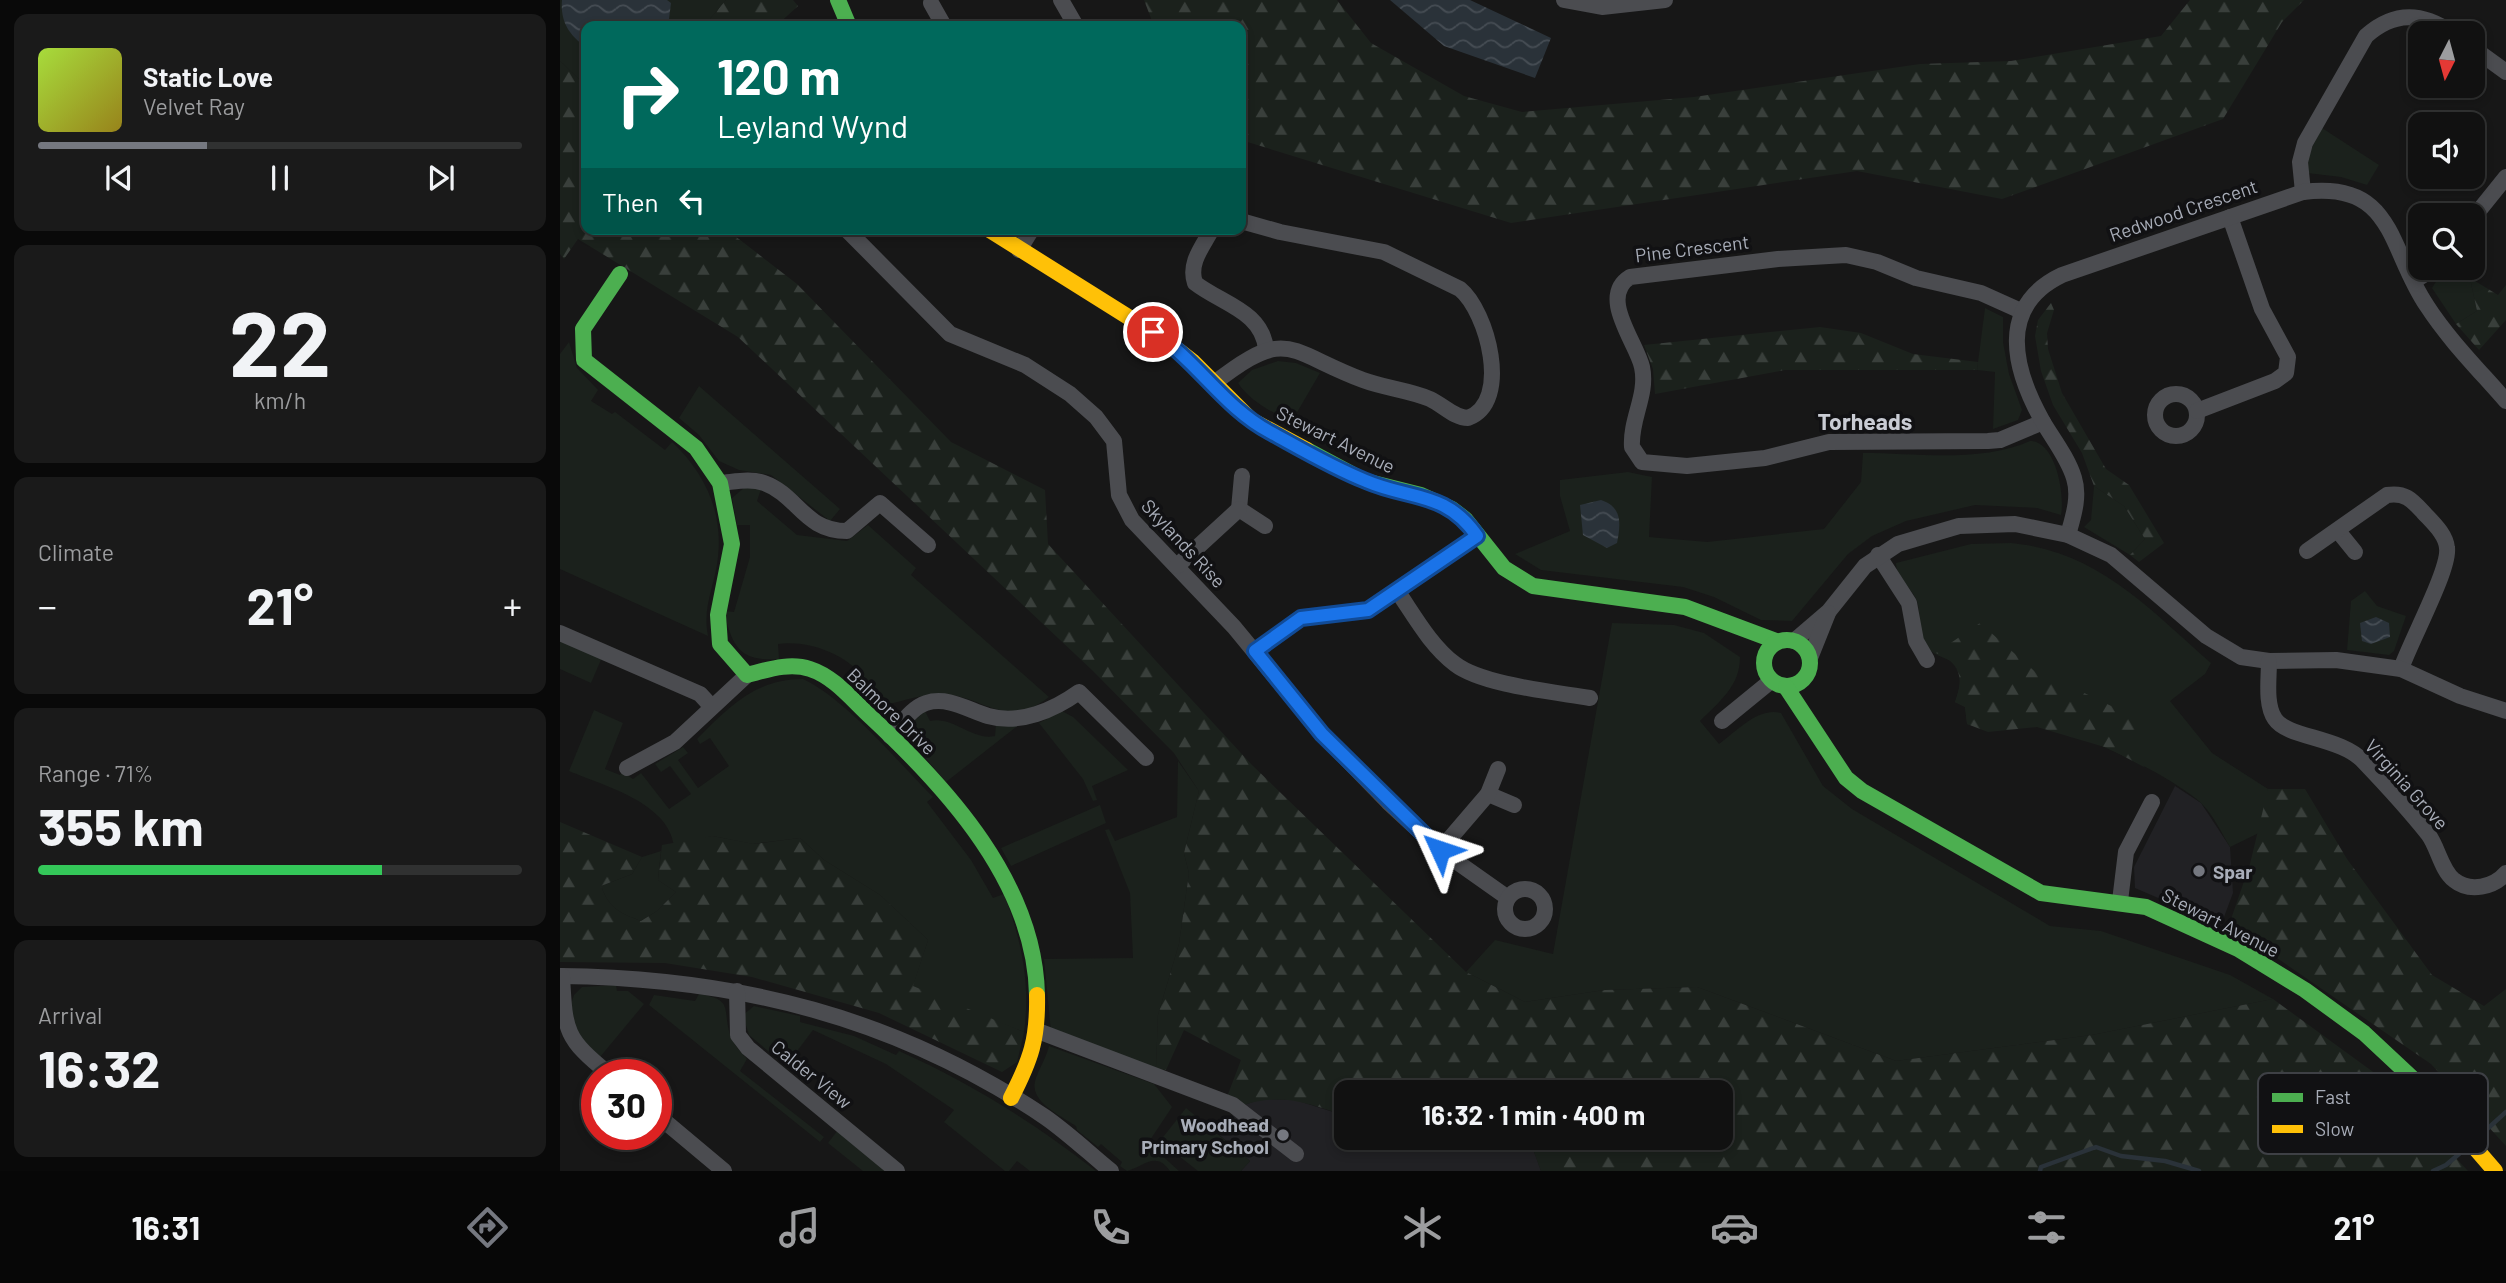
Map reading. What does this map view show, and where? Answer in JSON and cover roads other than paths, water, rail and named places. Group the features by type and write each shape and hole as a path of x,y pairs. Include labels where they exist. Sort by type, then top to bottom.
{"street":[{"path":"838,0 847,21"},
{"path":"1061,0 1073,21"},
{"path":"1564,0 1602,7 1665,0"},
{"path":"931,3 941,21"},
{"path":"2303,192 2300,162 2305,143 2366,36 2379,25 2407,16 2431,21"},
{"path":"2485,57 2506,72"},
{"path":"2485,203 2506,177"},
{"name":"Redwood Crescent","path":"2021,311 2030,297 2062,275 2303,192 2334,190 2357,197 2376,209 2386,222 2426,305 2506,401"},
{"path":"2197,411 2275,381 2283,377 2288,367 2288,357 2262,309 2230,217"},
{"path":"1213,384 1249,357 1266,349 1279,348 1312,355 1363,380 1427,398 1462,418 1478,413 1487,398 1493,377 1482,319 1470,297 1461,289 1384,252 1280,232 1246,222"},
{"name":"Skylands Rise","path":"852,235 950,334 1025,365 1096,417 1114,441 1117,452 1117,481 1124,508 1255,651 1322,734 1440,850 1508,898"},
{"name":"Stewart Avenue","path":"997,235 1166,340 1245,415 1268,431 1365,481 1435,500 1465,519 1504,568 1533,586 1555,591 1665,602 1710,614 1733,626 1776,641"},
{"path":"1020,250 1029,235"},
{"path":"1209,235 1194,263 1192,270 1195,283 1250,317 1264,335 1266,349"},
{"name":"Pine Crescent","path":"2021,311 1981,293 1934,283 1846,255 1778,259 1630,277 1621,288 1619,305 1623,328 1639,357 1643,378 1632,447 1642,462 1687,466 1780,456 1829,442 2000,440 2043,422"},
{"path":"620,274 583,329 581,339 584,360 606,381 696,447 720,483 732,544 718,615 720,644 747,675 710,706 675,742 627,768"},
{"path":"2021,311 2017,332 2018,358 2027,389 2074,475 2075,512 2068,536"},
{"path":"1177,566 1239,509 1242,476"},
{"path":"720,483 761,482 774,488 821,527 832,531 847,531 880,503 928,545"},
{"path":"2306,551 2387,495 2395,494 2412,499 2445,539 2447,551 2443,569 2410,641 2401,669"},
{"path":"1239,509 1265,526"},
{"path":"1794,641 1829,611 1850,582 1878,555 1925,534 1982,523 2028,526 2068,536 2111,555 2226,650 2241,657 2269,661 2336,660 2401,669 2460,696 2506,711"},
{"path":"2338,531 2355,552"},
{"path":"1255,651 1301,618 1357,613 1398,592 1477,536"},
{"path":"1878,555 1909,603 1916,641 1927,660"},
{"path":"1398,592 1433,643 1457,666 1472,673 1525,687 1590,698"},
{"path":"1722,721 1779,684 1803,680 1829,611"},
{"name":"Stewart Avenue","path":"1733,626 1763,663"},
{"path":"560,633 700,694 710,706"},
{"path":"1779,684 1763,663 1767,650 1776,641 1794,641 1802,645 1809,665"},
{"name":"Virginia Grove","path":"2269,661 2271,711 2274,719 2290,729 2339,744 2362,759 2427,834 2452,879 2467,886 2491,886 2506,873"},
{"name":"Stewart Avenue","path":"1809,665 1821,740"},
{"name":"Balmore Drive","path":"747,675 797,666 814,670 828,679 891,736 968,820 1005,877 1023,923 1034,971 1038,1031 1031,1058 1011,1098"},
{"name":"Stewart Avenue","path":"1779,684 1821,740 1840,771 1862,791 2025,885 2060,900 2119,901 2178,920 2252,958 2353,1023 2406,1073"},
{"path":"891,736 916,708 927,703 943,701 990,717 1014,718 1045,712 1079,692 1146,758"},
{"path":"1440,850 1488,794 1498,769"},
{"path":"1488,794 1514,805"},
{"path":"2119,901 2126,852 2152,802"},
{"path":"591,1059 577,1048 565,1025 561,976 630,976 737,991 787,1002 864,1025 939,1056 1045,1118 1111,1171"},
{"name":"Calder View","path":"737,991 738,1035 748,1048 897,1171"},
{"path":"1038,1031 1233,1105 1296,1154"},
{"path":"672,1127 724,1171"},
{"name":"Stewart Avenue","path":"2480,1154 2495,1171"}],"water":[{"path":"562,0 667,0 671,3 667,21 581,21 581,43 567,28"},
{"path":"1390,0 1470,0 1551,38 1535,78 1444,46"},
{"path":"1601,500 1613,507 1619,522 1617,543 1607,548 1583,535 1580,505"},
{"path":"2376,617 2389,623 2390,637 2371,644 2362,641 2360,623"}],"waterway":[{"path":"2488,1128 2506,1112"},
{"path":"2040,1171 2041,1167 2096,1147 2121,1156 2165,1161 2199,1171"},
{"path":"2433,1171 2446,1165 2459,1154"}],"place":[{"name":"Spar","path":"2199,871"},
{"name":"Woodhead Primary School","path":"1283,1135"}],"district":[{"name":"Torheads","path":"1865,421"}]}
